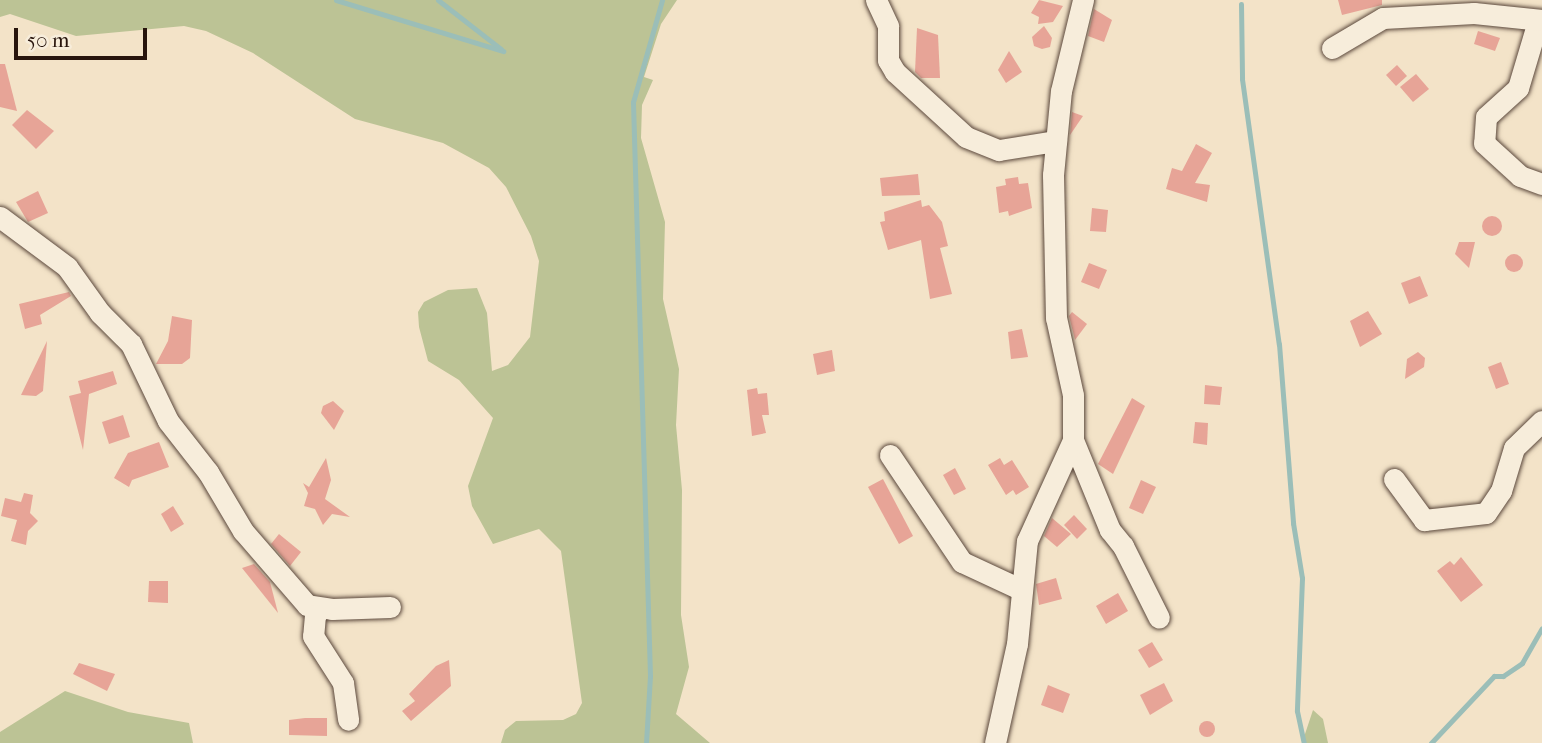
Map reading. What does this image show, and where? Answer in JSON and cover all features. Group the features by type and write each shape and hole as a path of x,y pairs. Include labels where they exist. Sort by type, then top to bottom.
{"street":[{"path":"876,0 888,26 888,60 895,72 966,137 999,150 1056,141"},
{"path":"1083,0 1069,44 1056,141 1056,318 1073,395 1073,440 1110,530 1124,546 1159,618"},
{"path":"1332,48 1371,22 1393,16 1474,13 1540,20 1518,88 1486,117 1484,144 1520,176 1542,184"},
{"path":"0,217 67,267 84,286 100,313 135,349 168,421 208,472 243,531 307,605 321,608 390,607"},
{"path":"1394,479 1420,519 1486,513 1501,491 1514,448 1542,421"},
{"path":"995,743 1014,660 1027,541 1073,440"},
{"path":"890,455 962,562 1020,589"},
{"path":"321,608 315,615 313,636 343,683 348,720"}],"green space":[{"path":"0,0 677,0 661,24 644,77 653,80 642,105 641,138 665,222 663,299 679,369 676,425 682,490 681,615 689,667 676,714 710,743 501,743 505,730 516,721 563,720 576,714 582,703 561,551 539,529 493,544 472,506 468,486 493,418 459,380 428,361 419,327 418,312 424,302 448,290 477,288 487,313 492,371 508,365 530,337 539,261 531,236 506,187 489,168 443,143 355,119 253,53 206,31 184,26 76,36 10,14 0,17"},
{"path":"65,691 128,712 189,723 193,743 0,743 0,732"},
{"path":"1313,710 1323,719 1328,743 1302,743"}],"building":[{"path":"1039,0 1063,6 1053,22 1038,24 1039,17 1031,13"},
{"path":"1338,0 1382,0 1382,5 1342,15"},
{"path":"1094,9 1112,20 1104,42 1088,36"},
{"path":"1044,26 1052,38 1050,47 1042,49 1034,46 1032,37"},
{"path":"917,28 938,35 940,78 921,78 915,72"},
{"path":"1478,31 1500,38 1495,51 1474,44"},
{"path":"1009,51 1022,72 1006,83 998,70"},
{"path":"0,64 5,64 17,111 0,107"},
{"path":"1397,65 1407,76 1396,86 1386,75"},
{"path":"1416,74 1429,89 1413,102 1400,87"},
{"path":"27,110 54,131 36,149 12,125"},
{"path":"1072,112 1083,116 1070,135"},
{"path":"1196,144 1212,153 1195,183 1210,185 1207,202 1166,189 1172,168 1182,171"},
{"path":"918,174 920,195 882,196 880,178"},
{"path":"1018,177 1019,184 1028,183 1032,208 1009,216 1008,211 999,213 996,187 1006,185 1005,179"},
{"path":"38,191 48,213 28,222 16,202"},
{"path":"921,200 922,207 929,205 942,222 948,246 940,248 952,294 930,299 921,240 888,250 880,222 885,221 884,212"},
{"path":"1092,208 1108,210 1106,232 1090,231"},
{"path":"1492,216 1499,219 1502,226 1499,233 1492,236 1485,233 1482,226 1485,219"},
{"path":"1459,242 1475,242 1469,268 1455,254"},
{"path":"1514,254 1520,257 1523,263 1520,269 1514,272 1508,269 1505,263 1508,257"},
{"path":"1089,263 1107,270 1099,289 1081,282"},
{"path":"1420,276 1428,296 1409,304 1401,283"},
{"path":"69,292 71,296 40,315 42,324 25,329 19,304"},
{"path":"1368,311 1382,334 1360,347 1350,321"},
{"path":"1072,312 1087,324 1075,340 1069,316"},
{"path":"172,316 192,320 190,358 182,364 156,364 168,341"},
{"path":"1022,329 1028,357 1011,359 1008,332"},
{"path":"47,341 43,391 36,396 21,395"},
{"path":"832,350 835,371 817,375 813,354"},
{"path":"1418,352 1425,358 1424,367 1405,379 1407,359"},
{"path":"1501,362 1509,384 1496,389 1488,367"},
{"path":"113,371 117,384 89,394 83,450 69,396 81,393 78,381"},
{"path":"1205,385 1222,387 1220,405 1204,404"},
{"path":"757,388 758,394 767,393 769,415 762,415 766,433 752,436 747,390"},
{"path":"1132,398 1145,406 1113,474 1098,464"},
{"path":"333,401 344,411 334,430 321,413 323,406"},
{"path":"123,415 130,437 109,444 102,422"},
{"path":"1195,422 1208,423 1207,445 1193,443"},
{"path":"159,442 169,467 132,480 129,487 114,478 128,453"},
{"path":"326,458 331,480 325,499 350,517 332,514 323,525 315,509 304,506 308,493 303,483 309,487"},
{"path":"1000,458 1004,465 1012,460 1029,487 1016,495 1013,490 1006,495 988,465"},
{"path":"955,468 966,489 954,495 943,475"},
{"path":"883,479 913,536 899,544 868,487"},
{"path":"1141,480 1156,487 1143,514 1129,508"},
{"path":"24,493 33,495 30,513 38,521 28,531 26,545 11,541 17,520 1,516 5,498 21,502"},
{"path":"173,506 184,524 171,532 161,514"},
{"path":"1074,515 1087,529 1077,539 1064,525"},
{"path":"1052,518 1071,534 1057,547 1044,536"},
{"path":"279,534 301,552 290,566 271,544"},
{"path":"1461,557 1483,585 1461,602 1437,571 1450,561 1454,565"},
{"path":"254,564 270,582 278,613 242,568"},
{"path":"1056,578 1062,599 1039,605 1036,584"},
{"path":"149,581 168,581 168,603 148,602"},
{"path":"1118,593 1128,611 1106,624 1096,606"},
{"path":"1152,642 1163,660 1149,668 1138,650"},
{"path":"449,660 451,686 411,721 402,711 415,701 409,694 436,666"},
{"path":"79,663 115,674 107,691 73,674"},
{"path":"1164,683 1173,701 1150,715 1140,695"},
{"path":"1048,685 1070,694 1063,713 1041,705"},
{"path":"327,718 327,736 289,735 289,720"},
{"path":"1204,721 1210,721 1215,729 1213,735 1204,737 1199,732 1199,726"}],"waterway":[{"path":"336,0 503,51"},
{"path":"438,0 501,49"},
{"path":"646,743 650,676 633,102 662,0"},
{"path":"1241,4 1242,79 1279,344 1293,523 1302,578 1297,711 1304,743"},
{"path":"1431,743 1494,676 1503,676 1522,663 1542,628"}]}
